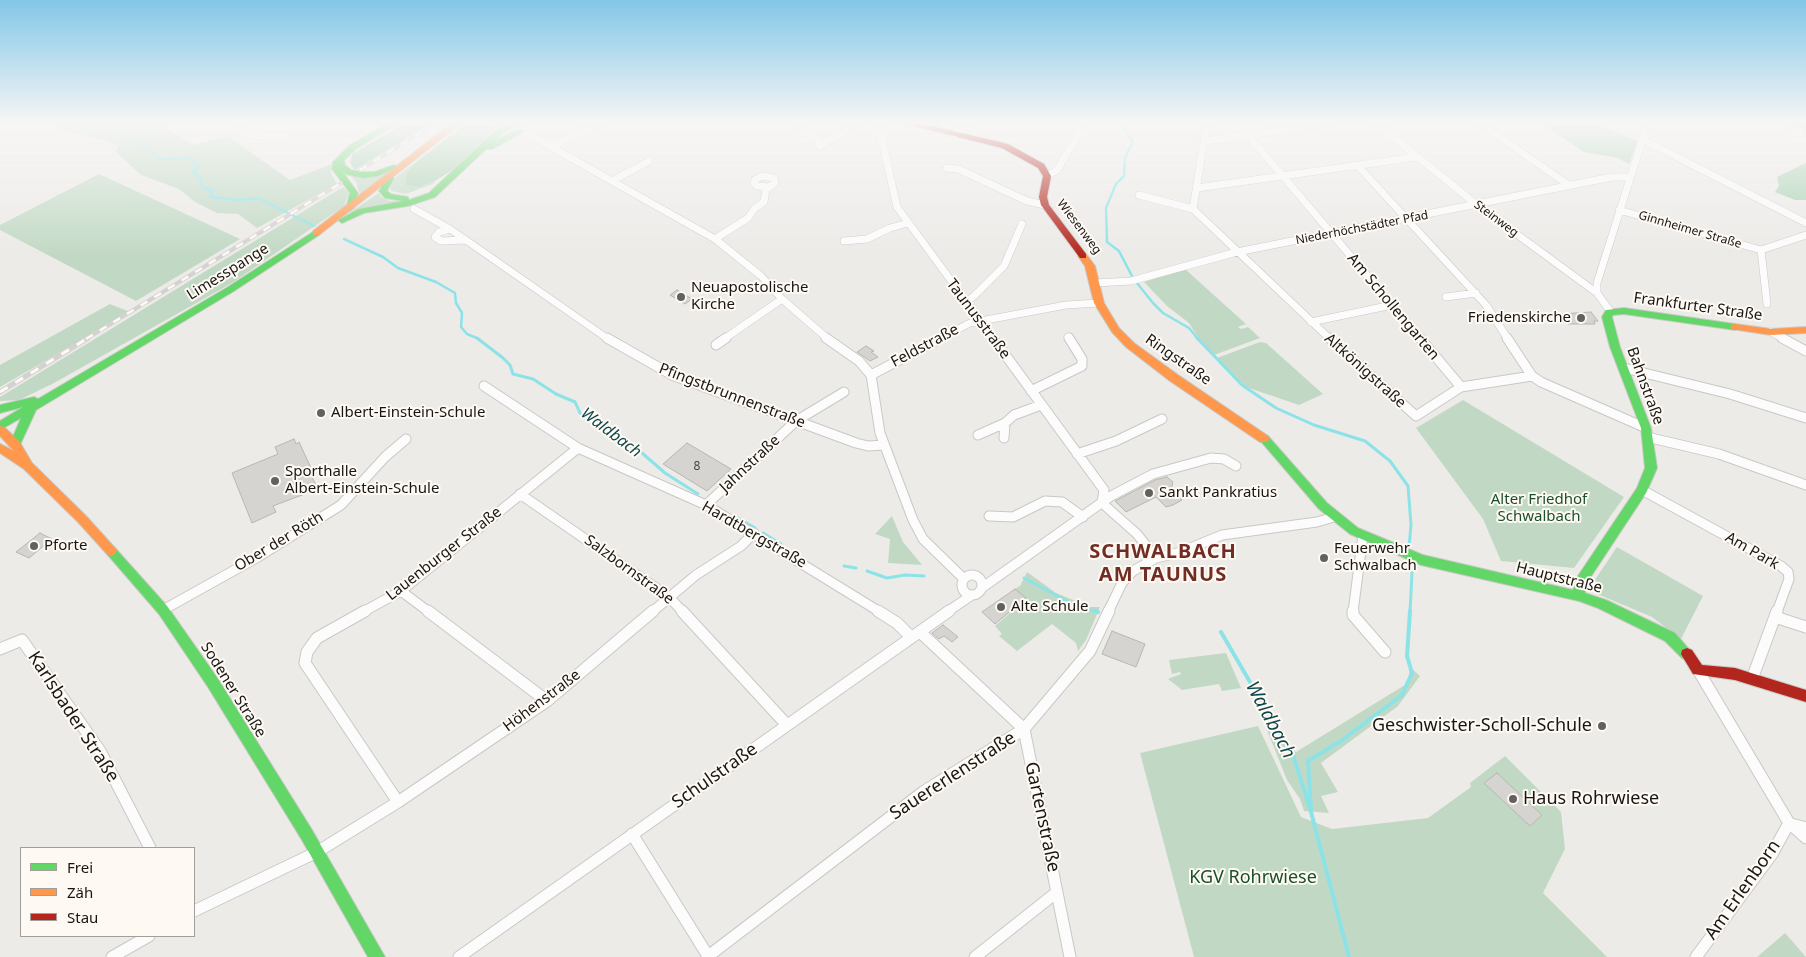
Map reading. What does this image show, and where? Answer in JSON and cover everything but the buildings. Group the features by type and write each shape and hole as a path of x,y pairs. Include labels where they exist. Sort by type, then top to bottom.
{"street":[{"path":"336,167 336,169 350,185 354,193 350,208"},
{"path":"341,167 344,170 363,176 382,172 393,167"},
{"name":"Limesspange","path":"0,426 231,289 316,233 401,167"},
{"path":"316,233 362,211 426,198 439,190 464,167"},
{"path":"586,167 714,239 761,276 823,336 859,361 871,375 880,433 923,539 963,578"},
{"path":"612,181 639,167"},
{"name":"Taunusstraße","path":"888,167 897,207 1104,490 1106,495 1102,503"},
{"path":"1041,167 1047,176 1059,167"},
{"path":"1193,209 1201,167"},
{"name":"Am Schollengarten","path":"1275,167 1461,387"},
{"path":"1197,188 1354,167"},
{"path":"1359,167 1476,293 1532,376 1647,432 1719,454 1806,485"},
{"name":"Steinweg","path":"1428,167 1597,293"},
{"path":"1542,167 1570,186"},
{"path":"1597,293 1597,283 1633,167"},
{"path":"1696,167 1806,223"},
{"path":"947,168 958,170 1027,201 1045,205"},
{"path":"394,173 383,191 388,196 402,199 423,194 455,175"},
{"name":"Wiesenweg","path":"1047,176 1043,196 1045,205 1090,266 1099,302"},
{"name":"Niederhöchstädter Pfad","path":"1095,282 1131,281 1237,252 1616,177 1630,177"},
{"path":"714,239 748,218 755,208 764,202 766,188"},
{"name":"Altkönigstraße","path":"1139,195 1193,209 1311,322 1416,416 1461,387 1532,376"},
{"name":"Pfingstbrunnenstraße","path":"414,209 450,229 621,348 675,377 856,443 868,446 884,445"},
{"name":"Ginnheimer Straße","path":"1619,210 1761,250 1806,235"},
{"path":"844,241 871,238 890,228 908,223"},
{"path":"965,302 973,297 1004,266 1022,224"},
{"path":"450,229 439,232 435,237 441,241 465,240"},
{"name":"Ginnheimer Straße","path":"1761,250 1767,304"},
{"path":"1446,297 1476,293"},
{"name":"Bahnstraße","path":"1579,596 1580,583 1642,490 1651,468 1647,432 1607,318 1610,311 1597,293"},
{"path":"716,345 782,298"},
{"path":"980,321 1066,305 1099,302"},
{"name":"Ringstraße","path":"1099,302 1115,330 1130,345 1174,378 1261,435 1334,517 1363,535"},
{"name":"Altkönigstraße","path":"1311,322 1392,305"},
{"name":"Frankfurter Straße","path":"1610,311 1771,332 1806,351"},
{"name":"Feldstraße","path":"871,375 960,326 980,321"},
{"path":"1771,332 1806,330"},
{"path":"1030,391 1083,364 1068,337"},
{"path":"1624,368 1730,394 1806,418"},
{"name":"Hardtbergstraße","path":"484,386 578,448 706,505 915,634"},
{"path":"0,409 22,405 59,390"},
{"name":"Jahnstraße","path":"706,505 796,421 844,392"},
{"path":"978,435 1005,423 1014,415 1041,405"},
{"path":"5,449 33,406"},
{"path":"1077,454 1116,441 1162,419"},
{"path":"1004,438 1005,423"},
{"name":"Sodener Straße","path":"0,430 5,449 28,466 82,519 163,610 213,683 317,852 377,957"},
{"name":"Ober der Röth","path":"163,610 273,548 341,505 385,457 406,440"},
{"name":"Lauenburger Straße","path":"398,802 305,663 307,652 317,638 401,591 578,448"},
{"path":"963,578 960,588 965,593 972,595 979,593 983,588 1102,503 1153,474 1218,458 1236,466"},
{"name":"Am Park","path":"1642,490 1781,566 1788,572 1789,579 1752,679"},
{"name":"Salzbornstraße","path":"520,494 669,597 787,725"},
{"path":"989,516 1013,517 1046,501 1062,502 1083,517"},
{"path":"1102,503 1137,534 1156,558 1181,552 1222,535 1317,522 1334,517"},
{"name":"Höhenstraße","path":"195,911 317,852 398,802 547,701 696,575 741,546 754,533"},
{"path":"1363,535 1353,615 1385,652"},
{"name":"Hauptstraße","path":"1363,535 1421,560 1579,596 1602,604 1658,630 1686,652 1698,670"},
{"name":"Sauererlenstraße","path":"708,957 923,792 1024,729 1090,651 1122,583 1133,571 1156,558"},
{"path":"963,578 976,576 982,581 983,588"},
{"path":"401,591 547,701"},
{"name":"Schulstraße","path":"459,957 972,595"},
{"path":"1775,617 1806,626"},
{"path":"915,634 1024,729"},
{"name":"Karlsbader Straße","path":"0,650 22,640 100,751 149,847"},
{"path":"1698,670 1726,672 1806,696"},
{"path":"1698,670 1789,823 1806,838"},
{"name":"Gartenstraße","path":"1024,729 1070,957"},
{"path":"1789,823 1806,828"},
{"name":"Am Erlenborn","path":"1696,957 1772,854 1789,823"},
{"path":"632,834 708,957"},
{"path":"975,957 1058,892"},
{"path":"112,957 146,937"}],"green space":[{"path":"132,167 271,167 290,180 325,167 332,167 331,173 337,184 257,228 238,214 217,213 195,202 179,189 141,175"},
{"path":"412,167 407,173 420,187 435,181 433,184 406,194 391,191 390,187 397,176"},
{"path":"412,167 457,167 435,181 420,187 406,185 406,173"},
{"path":"1798,167 1806,167 1806,200 1795,200 1775,192 1779,186 1777,177"},
{"path":"392,170 360,195 356,182 350,175 366,178"},
{"path":"99,174 240,239 136,301 0,230 0,225"},
{"path":"343,187 349,193 344,206 232,283 54,383 19,400 0,401 0,397"},
{"path":"379,193 381,197 390,201 411,201 366,207 347,214"},
{"path":"1185,269 1246,324 1238,327 1241,329 1248,327 1260,338 1214,355 1197,336 1189,323 1167,306 1144,282"},
{"path":"110,304 130,312 0,387 0,365"},
{"path":"1260,342 1266,343 1323,394 1299,405 1246,387 1217,358"},
{"name":"Alter Friedhof Schwalbach","path":"1463,400 1624,497 1574,568 1501,561 1483,519 1416,428"},
{"path":"892,516 903,542 922,565 888,563 890,539 875,534"},
{"path":"1617,547 1703,596 1681,639 1652,617 1595,593 1594,581"},
{"path":"1027,572 1056,593 1090,607 1100,607 1086,640 1078,651 1076,643 1052,624 1017,651 999,636 1002,634 995,626 1026,599 1015,589 1020,586"},
{"path":"1226,653 1241,688 1222,691 1219,684 1182,690 1168,679 1181,674 1180,672 1172,674 1169,660"},
{"path":"1410,667 1420,676 1398,706 1321,763 1338,792 1321,796 1329,813 1304,811 1300,799 1287,780 1265,725 1296,752 1408,683"},
{"name":"KGV Rohrwiese","path":"1258,726 1301,817 1332,829 1428,818 1471,787 1470,783 1505,756 1561,812 1565,849 1543,893 1607,957 1194,957 1140,753"},
{"path":"1785,933 1806,957 1757,957"}],"waterway":[{"name":"Waldbach","path":"198,167 193,172 199,177 203,187 212,191 211,197 237,200 258,198 314,226"},
{"path":"1125,167 1124,176 1116,184 1106,208 1107,242 1119,251 1133,278 1153,303 1163,313 1189,328 1198,339"},
{"name":"Waldbach","path":"344,239 383,257 398,268 436,282 455,293 456,303 462,313 461,327 467,334 477,338"},
{"name":"Waldbach","path":"477,338 510,365 513,374 533,379 556,394 575,402 580,413 642,453 665,473 698,494"},
{"path":"1197,338 1242,385 1276,408 1314,425 1365,441 1390,461 1408,486 1411,525 1409,547"},
{"name":"Waldbach","path":"736,517 755,528"},
{"name":"Waldbach","path":"763,533 781,544"},
{"name":"Waldbach","path":"844,566 856,568"},
{"name":"Waldbach","path":"867,571 887,578 905,575 924,576"},
{"path":"1410,612 1412,572"},
{"name":"Waldbach","path":"1024,578 1078,607 1098,612 1095,611"},
{"path":"1311,811 1308,761 1341,741 1402,695 1412,673 1407,656 1410,611"},
{"name":"Waldbach","path":"1221,632 1294,758 1311,812 1349,957"}],"railway":[{"path":"360,170 365,167"},
{"path":"86,339 341,183"},
{"path":"0,392 88,338"}],"traffic: fast":[{"path":"336,167 336,169 354,193 350,208"},
{"path":"342,167 348,172 363,175 375,174 394,167"},
{"path":"342,220 362,211 408,203 432,195 462,167"},
{"path":"390,178 383,191 388,196 405,199"},
{"path":"0,426 231,289 316,233"},
{"path":"1579,596 1580,583 1642,490 1651,468 1646,428 1615,347 1607,317 1609,312 1624,311 1735,327"},
{"path":"0,409 34,401"},
{"path":"15,444 31,409"},
{"path":"1264,439 1323,506 1354,531 1421,560 1579,596 1602,604 1670,637 1687,654"},
{"path":"111,551 163,610 213,683 307,835 377,957"}],"traffic: slow":[{"path":"316,233 401,167"},
{"path":"1083,256 1090,266 1099,303 1115,330 1130,345 1174,378 1264,439"},
{"path":"1735,327 1771,332 1806,330"},
{"path":"0,430 15,444 27,464"},
{"path":"0,448 28,466 82,519 111,551"}],"traffic: jam":[{"path":"1041,167 1047,176 1043,197 1045,205 1083,256"},
{"path":"1687,654 1698,670 1735,674 1806,696"}],"place":[{"name":"Neuapostolische Kirche","path":"681,297"},
{"name":"Friedenskirche","path":"1581,318"},
{"name":"Albert-Einstein-Schule","path":"321,413"},
{"name":"Sporthalle Albert-Einstein-Schule","path":"275,481"},
{"name":"Sankt Pankratius","path":"1149,493"},
{"name":"Pforte","path":"34,546"},
{"name":"Feuerwehr Schwalbach","path":"1324,558"},
{"name":"Alte Schule","path":"1001,607"},
{"name":"Geschwister-Scholl-Schule","path":"1602,726"},
{"name":"Haus Rohrwiese","path":"1513,799"}],"district":[{"name":"SCHWALBACH AM TAUNUS","path":"1163,564"}]}
